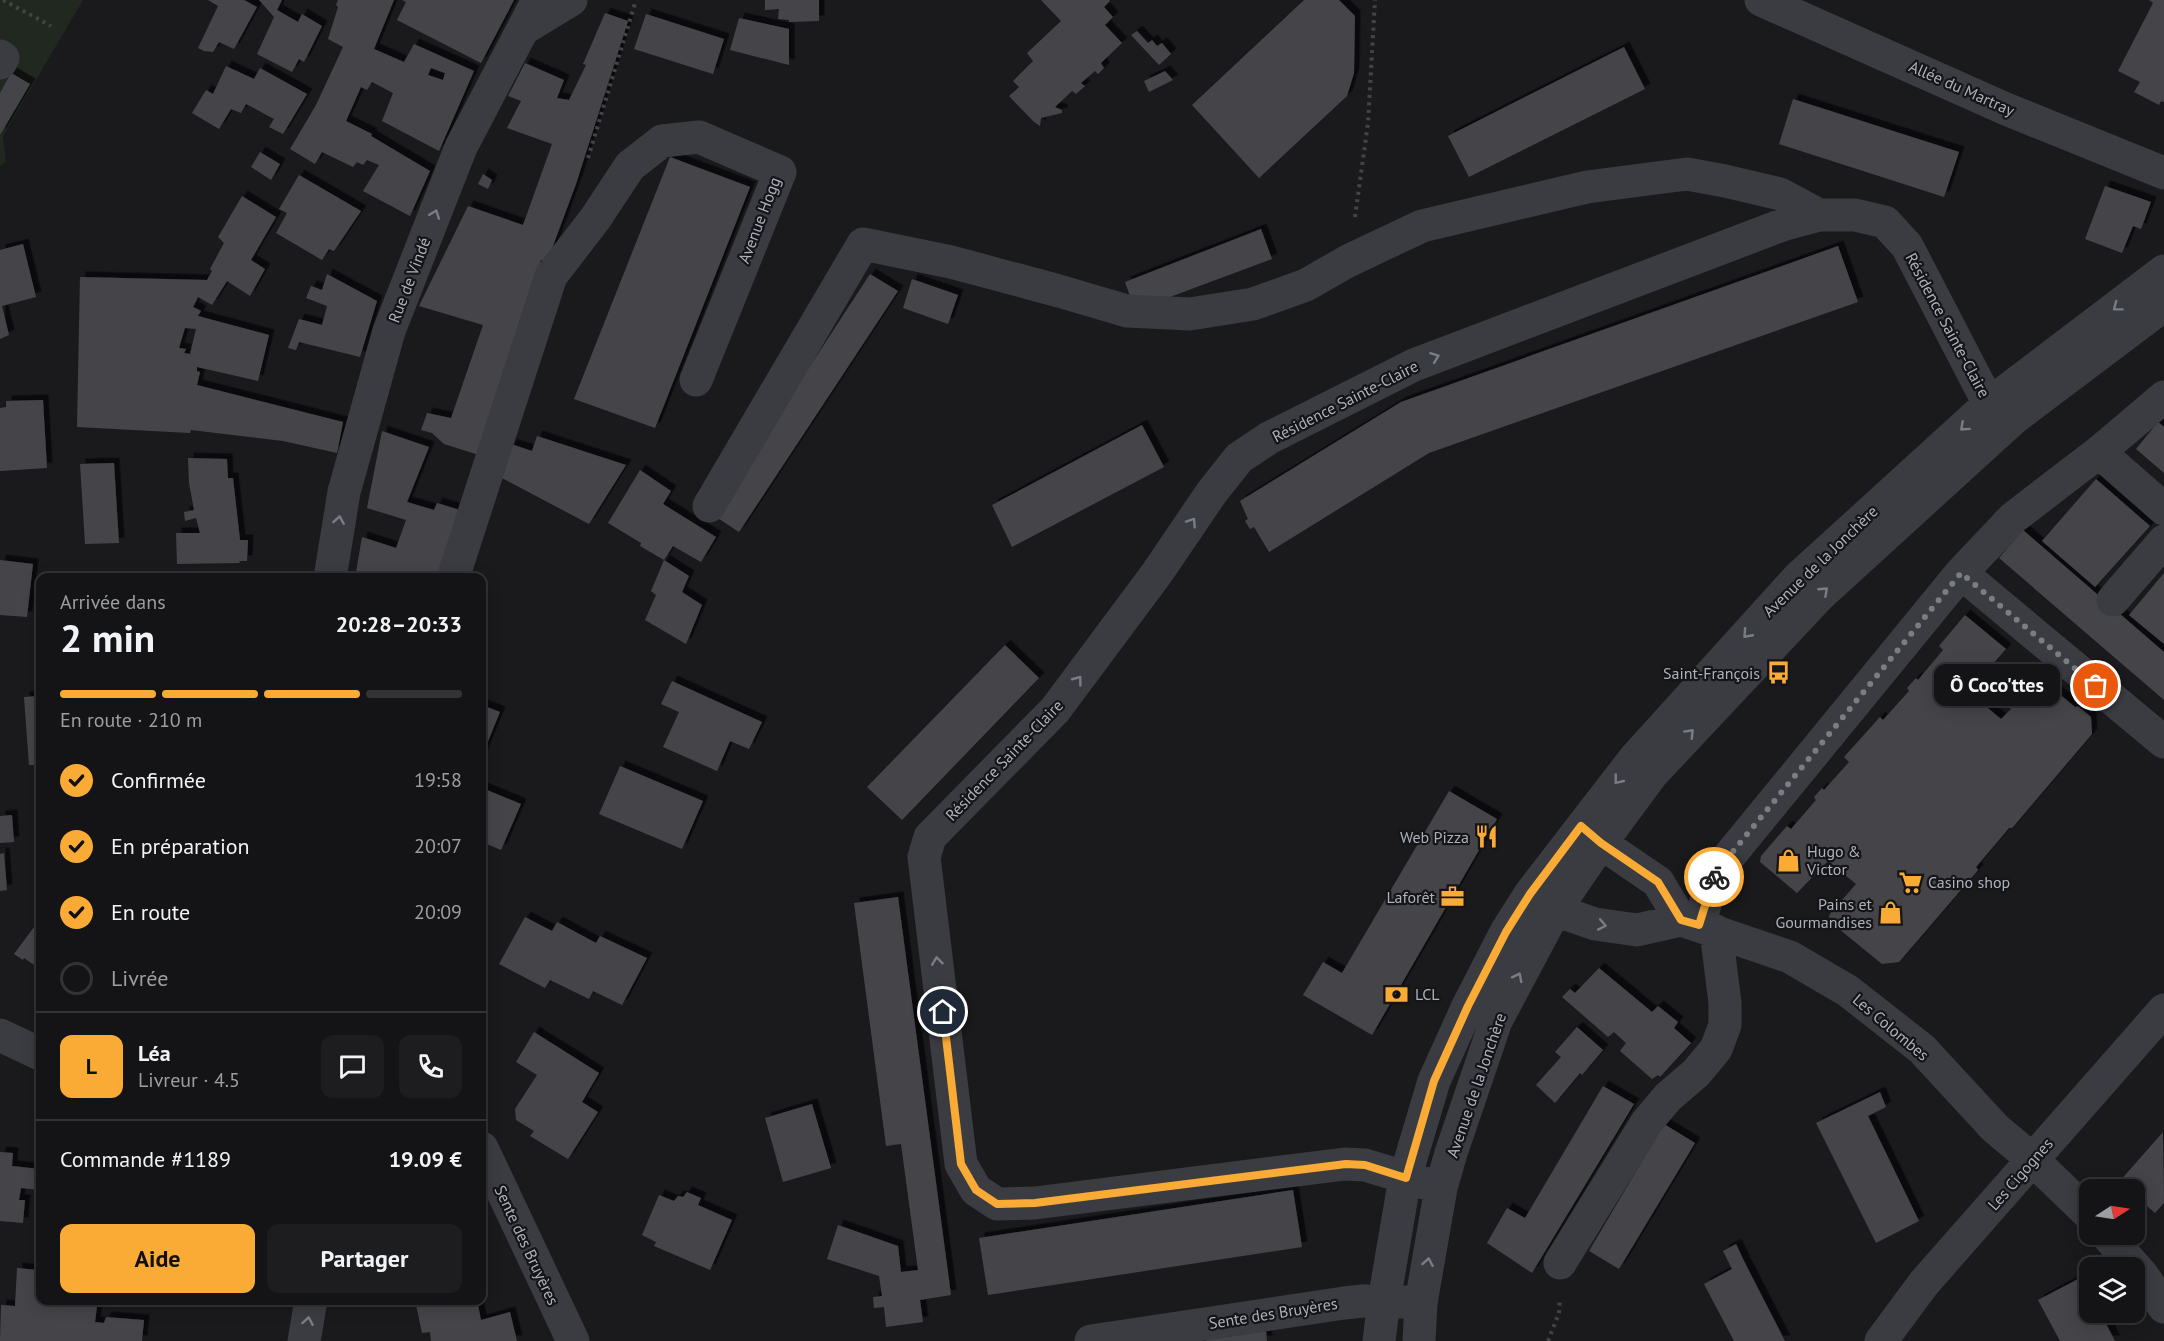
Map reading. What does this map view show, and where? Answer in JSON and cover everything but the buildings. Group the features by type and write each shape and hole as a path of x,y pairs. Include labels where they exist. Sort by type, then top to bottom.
{"street":[{"path":"532,14 570,0"},
{"name":"Allée du Martray","path":"1761,0 2006,109 2164,173"},
{"name":"Rue de Vindé","path":"331,573 344,492 390,331 461,147 532,14"},
{"path":"0,56 3,58 0,63"},
{"name":"Avenue Hogg","path":"455,573 551,276 630,166 662,141 699,136 780,172 696,380"},
{"name":"Résidence Sainte-Claire","path":"709,506 863,244 951,262 1127,311 1190,314 1253,304 1306,285 1348,261 1422,226 1587,187 1687,174 1780,194 1819,215"},
{"name":"Résidence Sainte-Claire","path":"1441,1188 1365,1165 1346,1164 1035,1203 997,1204 976,1190 961,1164 924,857 930,837 1055,710 1239,458 1269,438 1414,365 1785,224 1819,215 1855,215 1885,222 1907,246 2001,411"},
{"name":"Avenue de la Jonchère","path":"1379,1341 1383,1301 1406,1178 1439,1070 1506,932 1542,902 1591,834 1635,758 1798,578 2001,411 2164,271"},
{"name":"Avenue de la Jonchère","path":"2001,411 2164,305"},
{"path":"1699,925 1712,881 1726,860 1961,573 2013,518 2099,452 2164,397"},
{"path":"2099,452 2164,509"},
{"path":"2113,600 2164,541"},
{"path":"1961,573 2164,742"},
{"path":"1560,1263 1647,1122 1668,1097 1696,1072 1716,1049 1725,1025 1725,1003 1699,925 1658,882 1591,834"},
{"path":"1542,902 1595,924 1637,930 1699,925"},
{"name":"Avenue de la Jonchère","path":"1419,1341 1421,1303 1441,1188 1450,1153 1496,1021 1542,902"},
{"name":"Les Colombes","path":"1699,925 1790,957 1848,991 1922,1049 1995,1128 2033,1160 2079,1204"},
{"name":"Les Cigognes","path":"1881,1341 1924,1283 2164,1010"},
{"path":"0,1035 36,1052"},
{"name":"Sente des Bruyères","path":"486,1156 573,1341"},
{"path":"2116,1245 2143,1276 2164,1306"},
{"name":"Sente des Bruyères","path":"1091,1341 1344,1303 1383,1301 1421,1303"},
{"path":"304,1341 310,1305"}],"path":[{"path":"3,0 51,26"},
{"path":"585,166 636,0"},
{"path":"1348,261 1368,123 1375,0"},
{"path":"1548,1341 1559,1314 1560,1263"}],"shaded area":[{"path":"0,0 83,0 3,136 6,161 0,166"}],"way so far":[{"path":"1714,877 1961,573 2096,686"}],"place":[{"name":"Saint-François","path":"1778,673"},
{"name":"Ô Coco'ttes","path":"2096,686"},
{"name":"Web Pizza","path":"1487,837"},
{"name":"Hugo & Victor","path":"1789,860"},
{"name":"Casino shop","path":"1910,882"},
{"name":"Laforêt","path":"1453,897"},
{"name":"Pains et Gourmandises","path":"1890,913"},
{"name":"LCL","path":"1397,994"}],"route":[{"path":"943,1012 961,1164 976,1190 997,1204 1035,1203 1346,1164 1365,1165 1406,1178 1434,1081 1468,1006 1506,932 1530,894 1581,826 1601,843 1658,882 1681,920 1699,925 1714,877"}]}
